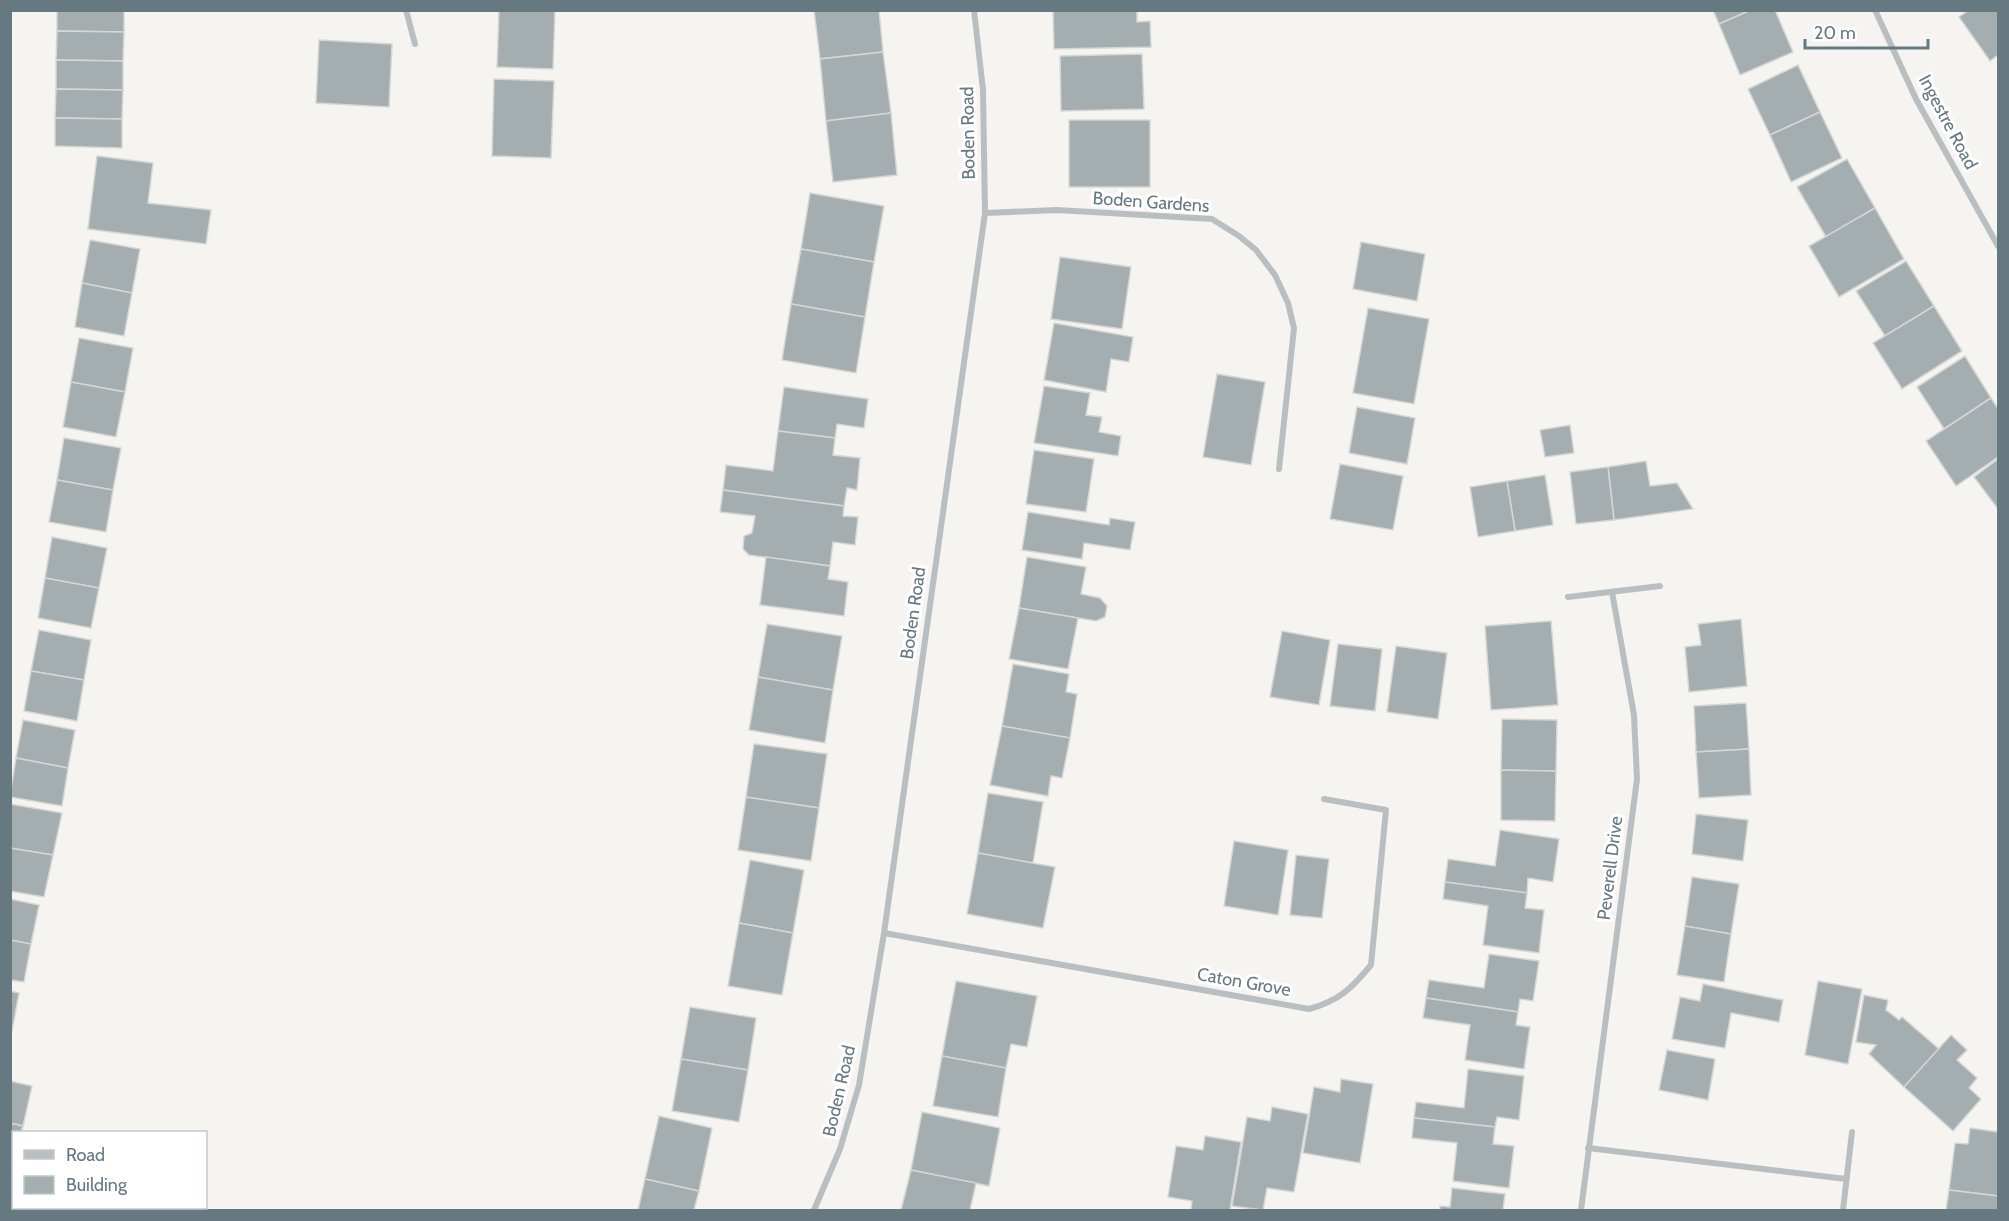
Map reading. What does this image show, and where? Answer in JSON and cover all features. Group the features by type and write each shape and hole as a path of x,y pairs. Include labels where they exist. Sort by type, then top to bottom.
{"street":[{"path":"406,10 415,44"},
{"name":"Boden Road","path":"814,1210 840,1149 859,1086 884,933 985,213 983,90 974,10"},
{"name":"Ingestre Road","path":"1875,10 1916,99 1998,246"},
{"name":"Boden Gardens","path":"985,213 1057,210 1212,219 1256,250 1275,275 1288,303 1294,328 1279,469"},
{"path":"1568,597 1660,586"},
{"name":"Peverell Drive","path":"1581,1210 1636,779 1634,715 1612,592"},
{"name":"Caton Grove","path":"884,933 1309,1009 1330,1003 1357,982 1371,965 1386,810 1324,799"},
{"path":"1843,1210 1852,1132"},
{"path":"1588,1148 1846,1179"}],"building":[{"path":"57,10 124,10 124,32 57,31"},
{"path":"499,10 555,10 553,69 497,67"},
{"path":"814,10 879,10 883,52 820,59"},
{"path":"1053,10 1137,10 1137,22 1150,21 1151,47 1054,49"},
{"path":"1713,10 1751,10 1719,24"},
{"path":"1751,10 1775,10 1793,52 1740,75 1719,24"},
{"path":"1969,10 1998,10 1998,55 1990,61 1959,17"},
{"path":"57,31 124,32 123,61 56,60"},
{"path":"319,40 392,44 389,107 316,103"},
{"path":"883,52 891,113 826,121 820,59"},
{"path":"1142,54 1144,109 1061,111 1060,56"},
{"path":"56,60 123,61 123,90 56,89"},
{"path":"1798,65 1820,112 1770,135 1748,89"},
{"path":"494,79 554,81 551,158 492,156"},
{"path":"56,89 123,90 122,119 55,118"},
{"path":"1820,112 1842,158 1791,182 1770,135"},
{"path":"891,113 897,175 833,182 826,121"},
{"path":"55,118 122,119 122,148 55,146"},
{"path":"1069,120 1150,120 1150,187 1069,187"},
{"path":"97,156 153,163 148,203 211,210 206,244 88,229"},
{"path":"1847,159 1875,208 1826,237 1797,187"},
{"path":"810,193 884,206 874,262 801,249"},
{"path":"1875,208 1904,259 1839,297 1809,246"},
{"path":"90,240 140,249 132,293 82,283"},
{"path":"1361,242 1425,254 1417,301 1353,289"},
{"path":"801,249 874,262 865,317 791,304"},
{"path":"1060,257 1131,267 1122,329 1051,319"},
{"path":"1906,261 1934,306 1885,336 1856,291"},
{"path":"82,283 132,293 124,336 75,327"},
{"path":"791,304 865,317 856,373 782,360"},
{"path":"1934,306 1962,351 1902,389 1873,343"},
{"path":"1368,308 1429,319 1414,404 1353,393"},
{"path":"1054,323 1133,337 1129,362 1111,359 1106,392 1044,380"},
{"path":"79,338 133,348 125,392 71,382"},
{"path":"1965,356 1991,398 1944,429 1917,387"},
{"path":"1217,374 1265,382 1251,465 1203,457"},
{"path":"71,382 125,392 116,437 63,427"},
{"path":"1044,386 1090,393 1086,415 1102,417 1099,432 1121,436 1118,456 1034,443"},
{"path":"784,387 868,399 864,428 837,424 835,438 778,431"},
{"path":"1991,398 1998,409 1998,457 1956,486 1926,441"},
{"path":"1357,407 1415,418 1407,464 1349,453"},
{"path":"1570,425 1574,453 1545,457 1540,430"},
{"path":"778,431 835,438 833,455 860,458 857,490 847,488 844,506 723,490 726,465 773,471"},
{"path":"64,438 121,448 113,490 57,480"},
{"path":"1034,450 1094,459 1086,512 1026,504"},
{"path":"1998,459 1998,509 1974,477"},
{"path":"1646,461 1650,486 1677,483 1693,509 1614,520 1608,467"},
{"path":"1340,464 1403,476 1393,530 1330,519"},
{"path":"1608,467 1614,520 1576,524 1570,472"},
{"path":"1545,475 1553,525 1515,531 1507,481"},
{"path":"57,480 113,490 106,532 49,522"},
{"path":"1507,481 1515,531 1478,537 1470,487"},
{"path":"723,490 844,506 843,516 858,517 855,545 833,542 830,566 749,555 743,549 744,536 752,533 755,516 720,512"},
{"path":"1028,512 1109,525 1110,518 1135,522 1130,550 1084,543 1082,559 1022,550"},
{"path":"52,537 107,548 99,588 45,578"},
{"path":"766,557 830,566 828,579 848,582 844,616 760,605"},
{"path":"1027,557 1086,567 1081,594 1100,598 1107,606 1105,617 1096,621 1019,608"},
{"path":"45,578 99,588 91,628 38,618"},
{"path":"1019,608 1078,618 1068,669 1009,659"},
{"path":"1741,619 1747,686 1689,692 1685,647 1701,645 1698,624"},
{"path":"1551,621 1558,705 1491,710 1485,626"},
{"path":"767,624 842,636 833,690 758,677"},
{"path":"39,630 91,640 84,680 31,671"},
{"path":"1282,631 1330,640 1319,705 1270,697"},
{"path":"1338,644 1382,649 1375,711 1330,706"},
{"path":"1396,646 1447,653 1438,719 1387,712"},
{"path":"1013,664 1069,674 1066,692 1077,694 1070,738 1002,726"},
{"path":"31,671 84,680 77,721 24,711"},
{"path":"758,677 833,690 825,743 749,730"},
{"path":"1746,703 1749,749 1696,752 1694,706"},
{"path":"1502,719 1557,720 1556,771 1501,770"},
{"path":"23,720 75,730 68,768 16,758"},
{"path":"1002,726 1070,738 1062,778 1051,776 1048,796 990,785"},
{"path":"754,744 827,754 819,808 746,797"},
{"path":"1749,749 1751,795 1699,798 1696,752"},
{"path":"16,758 68,768 62,806 10,797"},
{"path":"1501,770 1556,771 1555,821 1501,820"},
{"path":"988,793 1043,802 1033,863 978,853"},
{"path":"746,797 819,808 811,861 738,850"},
{"path":"10,804 62,813 53,855 10,848"},
{"path":"1696,814 1748,820 1743,861 1692,854"},
{"path":"1500,830 1559,839 1553,882 1528,878 1527,893 1445,882 1448,859 1495,866"},
{"path":"1234,841 1288,850 1278,915 1224,906"},
{"path":"10,848 53,855 44,897 10,891"},
{"path":"978,853 1055,867 1043,928 967,914"},
{"path":"1296,855 1329,859 1322,918 1290,915"},
{"path":"750,860 804,870 793,933 739,923"},
{"path":"1692,877 1739,884 1731,934 1685,926"},
{"path":"1445,882 1527,893 1525,908 1544,910 1539,953 1483,945 1488,906 1443,899"},
{"path":"10,899 39,905 31,944 10,940"},
{"path":"739,923 793,933 782,995 728,986"},
{"path":"1685,926 1731,934 1724,982 1677,975"},
{"path":"10,940 31,944 24,982 10,980"},
{"path":"1489,954 1539,961 1533,1001 1520,999 1518,1012 1426,998 1429,980 1484,988"},
{"path":"956,981 1037,996 1027,1047 1011,1044 1006,1068 942,1056"},
{"path":"1818,981 1862,989 1848,1064 1805,1055"},
{"path":"1703,984 1783,1000 1779,1022 1731,1013 1725,1048 1672,1039 1680,997 1700,1001"},
{"path":"10,991 19,993 12,1031 10,1030"},
{"path":"1864,995 1888,1000 1886,1010 1899,1020 1902,1017 1939,1049 1904,1087 1869,1054 1876,1045 1856,1042"},
{"path":"1426,998 1518,1012 1516,1025 1530,1027 1524,1069 1465,1060 1470,1025 1423,1018"},
{"path":"690,1007 756,1018 748,1070 681,1059"},
{"path":"1951,1035 1967,1050 1957,1060 1977,1078 1969,1088 1981,1099 1953,1131 1904,1087"},
{"path":"1667,1050 1715,1059 1708,1100 1659,1090"},
{"path":"942,1056 1006,1068 998,1117 933,1106"},
{"path":"681,1059 748,1070 739,1122 672,1111"},
{"path":"1468,1069 1524,1076 1519,1120 1497,1117 1495,1127 1414,1118 1416,1102 1464,1108"},
{"path":"1341,1079 1373,1084 1360,1163 1303,1153 1314,1087 1340,1092"},
{"path":"10,1081 32,1086 23,1126 10,1123"},
{"path":"1272,1107 1308,1114 1294,1192 1267,1188 1263,1210 1232,1206 1247,1117 1270,1121"},
{"path":"922,1112 1000,1128 989,1186 911,1170"},
{"path":"659,1116 712,1128 699,1191 645,1179"},
{"path":"1414,1118 1495,1127 1493,1144 1514,1146 1509,1188 1453,1181 1457,1143 1412,1138"},
{"path":"10,1123 23,1126 21,1131 12,1131 12,1162 10,1162"},
{"path":"1970,1128 1998,1132 1998,1196 1949,1190 1955,1143 1968,1144"},
{"path":"1205,1136 1241,1142 1230,1210 1191,1210 1192,1201 1168,1197 1176,1146 1203,1150"},
{"path":"911,1170 976,1183 970,1210 901,1210"},
{"path":"645,1179 699,1191 694,1210 638,1210"},
{"path":"1452,1188 1505,1194 1503,1210 1440,1210 1440,1206 1450,1207"},
{"path":"1949,1190 1998,1196 1998,1210 1946,1210"}]}
